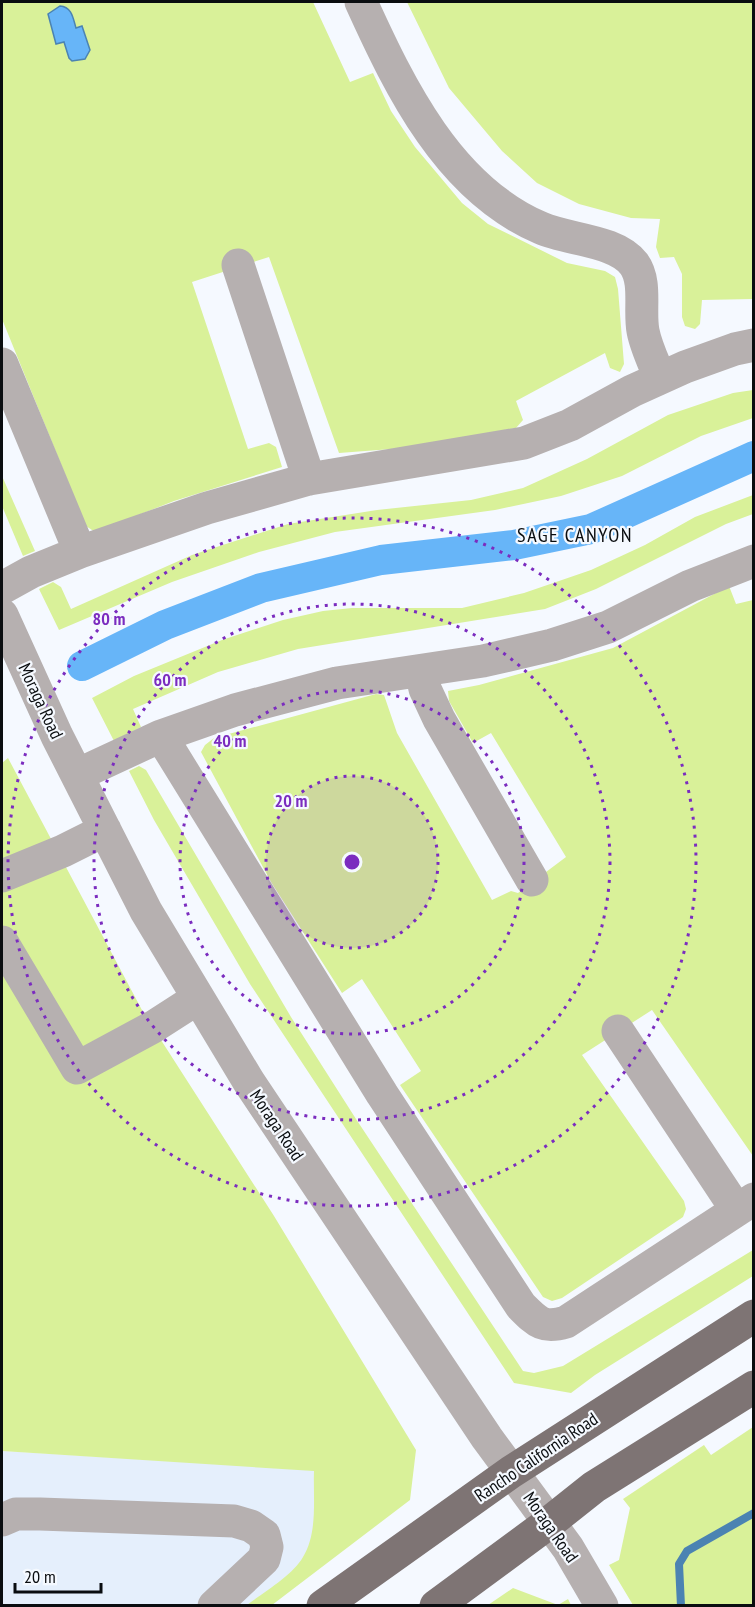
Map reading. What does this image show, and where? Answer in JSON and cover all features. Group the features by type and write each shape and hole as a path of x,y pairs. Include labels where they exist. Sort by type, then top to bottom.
{"main road":[{"name":"Rancho California Road","path":"323,1605 511,1472 753,1316"},
{"path":"436,1605 550,1522 594,1486 753,1387"}],"street":[{"path":"361,2 388,61 423,120 457,166 510,213 543,229 617,250 633,264 640,279 643,330 649,353 660,378"},
{"path":"238,265 309,479"},
{"path":"2,588 31,572 81,552 207,508 309,479 524,443 570,425 660,378 735,349 753,345"},
{"path":"2,364 81,552"},
{"path":"77,775 161,736 235,710 337,683 483,661 552,645 608,627 690,586 753,561"},
{"name":"Moraga Road","path":"2,615 105,830 146,910 198,998 249,1082 511,1472 550,1522 602,1605"},
{"path":"422,671 425,689 439,719 532,880"},
{"path":"161,736 382,1094 521,1306 536,1321 552,1326 566,1322 745,1204 618,1031"},
{"path":"2,876 63,851 105,830"},
{"path":"2,942 77,1068 153,1027 198,998"},
{"path":"2,1520 16,1514 40,1514 202,1519 234,1521 251,1526 264,1534 267,1547 264,1558 214,1605"}],"shaded area":[{"path":"2,1451 333,1471 328,1561 272,1605 2,1605"}],"green space":[{"path":"2,2 313,2 350,82 373,73 391,111 415,147 462,203 488,224 567,263 605,271 615,277 624,364 620,372 610,368 605,353 516,401 523,420 516,428 405,448 339,453 269,257 192,282 248,449 269,443 276,447 282,467 174,501 95,532 86,526 2,319"},
{"path":"407,2 753,2 753,299 702,300 700,324 695,329 685,326 682,317 682,274 674,257 660,258 656,247 660,219 631,218 579,204 537,183 502,151 449,88"},
{"path":"753,390 753,418 701,436 622,476 561,496 495,510 335,532 259,552 172,582 59,630 39,589 53,582 61,587 71,609 192,555 288,524 377,510 471,500 523,488 587,459 668,415 733,393"},
{"path":"2,476 35,551 23,556 2,506"},
{"path":"753,495 753,514 726,524 596,589 545,609 298,649 218,672 133,709 141,727 114,741 92,698 134,676 222,640 283,620 323,611 352,608 462,608 524,593 591,570 645,545 695,517"},
{"path":"729,586 736,604 753,600 753,1156 652,1010 582,1055 684,1201 686,1209 683,1217 562,1298 552,1301 543,1297 400,1085 421,1071 362,979 342,993 271,882 201,752 205,745 214,738 376,694 384,695 397,733 492,900 511,891 518,893 566,857 491,733 473,743 449,701 448,691 479,685 613,648"},
{"path":"8,758 143,1012 274,1216 416,1450 410,1500 272,1605 247,1605 285,1577 298,1564 308,1548 313,1526 314,1471 2,1451 2,763"},
{"path":"139,766 146,770 291,1017 523,1371 534,1373 563,1366 753,1250 753,1276 595,1375 571,1393 514,1383 250,984 154,820 129,771"},
{"path":"753,1427 753,1605 633,1605 609,1565 619,1560 630,1508 623,1499 704,1445 711,1455"},
{"path":"513,1588 558,1605 488,1605"},
{"path":"568,1599 571,1605 558,1605"}],"water":[{"path":"60,6 70,11 76,28 82,26 90,50 85,59 72,61 64,42 56,44 48,14"}],"waterway":[{"path":"82,666 165,625 261,588 381,560 514,545 591,529 754,456"},
{"path":"681,1606 679,1564 687,1551 754,1513"}],"district":[{"name":"SAGE CANYON","path":"575,535"}]}
